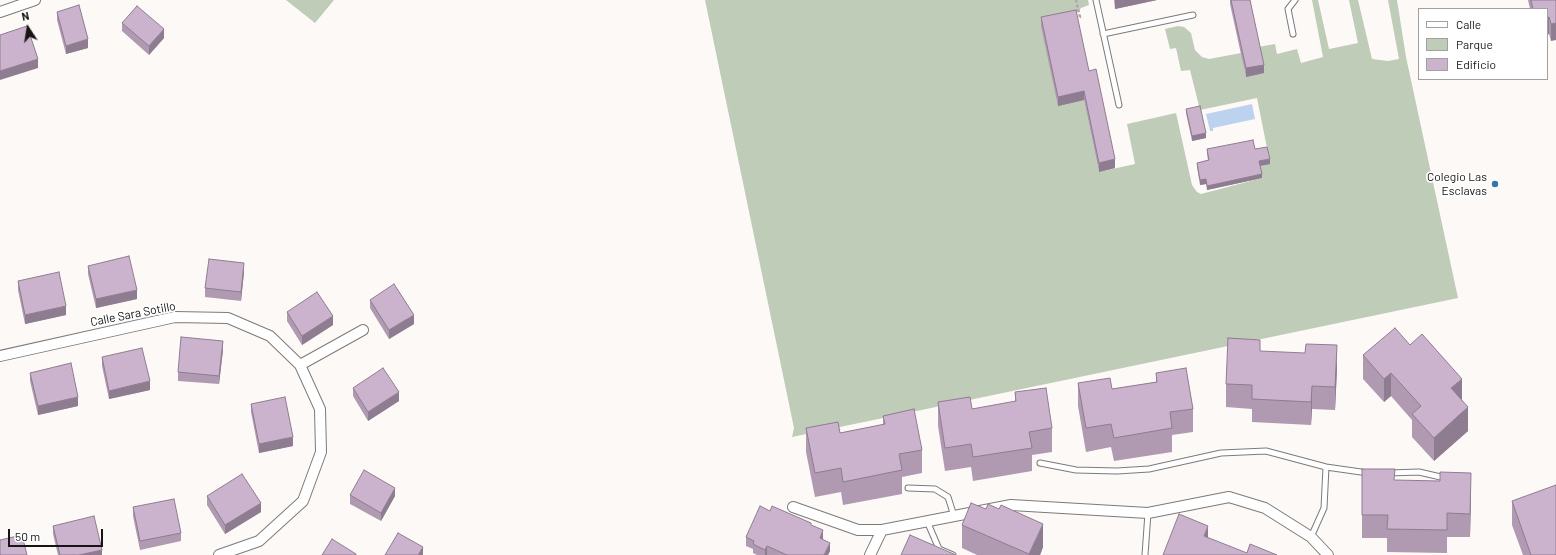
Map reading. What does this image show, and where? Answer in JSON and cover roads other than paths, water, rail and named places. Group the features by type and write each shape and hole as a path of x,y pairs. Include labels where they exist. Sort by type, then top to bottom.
{"street":[{"path":"0,12 35,0"},
{"name":"Calle Sara Sotillo","path":"0,356 175,317 228,318 270,336 300,365 320,409 321,452 303,501 259,541 219,555"},
{"path":"300,365 363,330"},
{"path":"793,507 858,530 882,530 1011,505 1148,513 1229,497 1265,508 1311,537 1328,555"},
{"path":"870,555 882,530"}],"lane":[{"path":"1096,0 1119,105"},
{"path":"1293,34 1288,9 1295,0"},
{"path":"1103,34 1194,15"},
{"path":"1040,463 1076,470 1117,471 1149,469 1221,453 1266,452 1326,467 1371,473"},
{"path":"1311,537 1324,508 1326,467"},
{"path":"1385,474 1419,472 1445,478"},
{"path":"908,488 935,489 948,497 954,516"},
{"path":"1145,555 1148,513"},
{"path":"927,521 939,549 953,555"}],"water":[{"path":"1252,104 1255,119 1213,128 1213,131 1210,131 1206,114"}],"place":[{"name":"Colegio Las Esclavas","path":"1495,184"}]}
